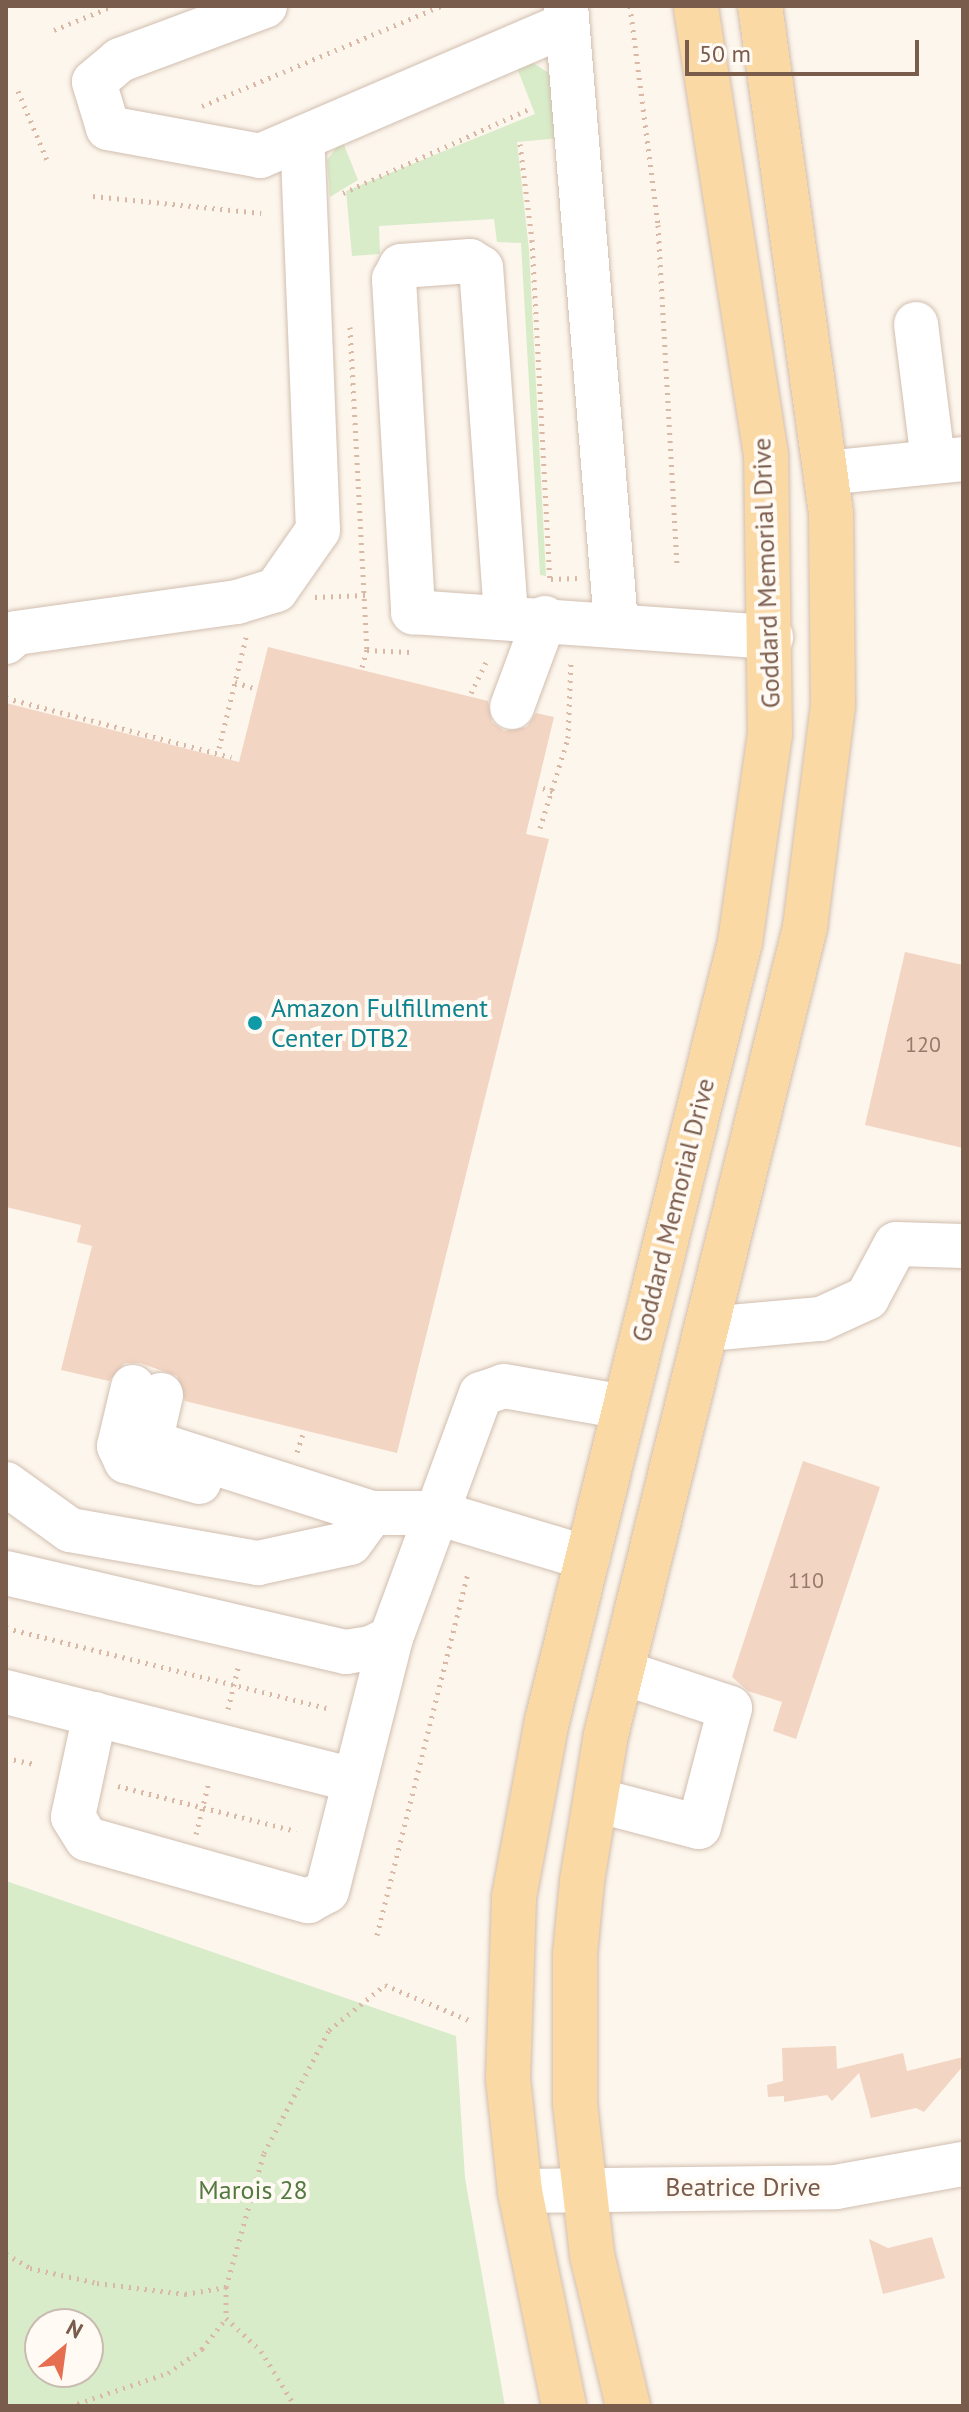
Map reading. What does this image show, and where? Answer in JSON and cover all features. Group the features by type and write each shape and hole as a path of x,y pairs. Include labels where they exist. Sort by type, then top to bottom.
{"main road":[{"name":"Goddard Memorial Drive","path":"564,2406 520,2191 508,2079 514,1897 547,1721 750,891 770,735 766,455 696,6"},
{"path":"628,2406 583,2189 575,2104 575,1954 596,1800 622,1672 780,1046 816,866 833,705 826,473 760,6"}],"street":[{"path":"265,6 120,60 94,82 108,128 260,156 566,16 616,624"},
{"path":"6,642 16,633 237,602 276,590 318,530 302,138"},
{"path":"524,710 522,668 554,658 523,616 481,268 470,261 401,266 394,279 413,612 523,616 771,637"},
{"path":"826,473 948,460 916,324"},
{"path":"708,1329 821,1319 867,1298 896,1244 963,1246"},
{"path":"95,1714 73,1817 87,1839 308,1901 327,1891 391,1638 481,1394 504,1386 624,1407"},
{"path":"147,1391 152,1434 165,1447 259,1474 278,1488 372,1513 437,1513 587,1558"},
{"path":"6,1484 70,1530 258,1563 350,1543 372,1513"},
{"path":"6,1573 346,1652 391,1638"},
{"path":"596,1800 699,1827 730,1708 622,1672"},
{"path":"6,1692 355,1780"},
{"name":"Beatrice Drive","path":"520,2191 836,2187 963,2164"}],"path":[{"path":"54,30 113,6"},
{"path":"188,112 441,6"},
{"path":"630,6 658,225 677,568"},
{"path":"18,91 47,160"},
{"path":"471,693 523,616 532,240 520,144"},
{"path":"93,196 261,213"},
{"path":"300,604 366,595"},
{"path":"219,748 247,630"},
{"path":"362,667 367,650"},
{"path":"540,828 555,792 572,712 554,658"},
{"path":"235,682 257,689"},
{"path":"6,698 231,757"},
{"path":"543,788 555,792"},
{"path":"377,1935 468,1573"},
{"path":"6,1628 328,1708"},
{"path":"224,1724 243,1648"},
{"path":"6,1758 34,1764"},
{"path":"187,1867 212,1769"},
{"path":"118,1786 296,1831"},
{"path":"70,2406 168,2373 202,2349 226,2318 226,2287 264,2153 329,2030 385,1985 470,2018 476,2033"},
{"path":"6,2254 30,2268 97,2283 185,2294 226,2287"},
{"path":"226,2318 261,2351 295,2406"}],"green space":[{"path":"530,61 552,75 561,138 517,142 529,250 546,576 540,575 521,243 497,242 494,219 379,226 380,254 352,256 346,191 535,114 517,68"},
{"path":"342,140 358,180 330,197 327,160"},
{"name":"Marois 28","path":"6,1881 456,2036 465,2178 505,2406 6,2406"}],"building":[{"name":"Amazon Fulfillment Center DTB2","path":"268,647 488,701 492,722 504,731 527,727 536,713 554,717 526,834 549,839 397,1453 185,1401 177,1376 140,1363 125,1363 109,1381 61,1370 92,1246 77,1242 81,1225 6,1207 6,703 239,762"},
{"path":"905,952 963,965 963,1148 865,1125"},
{"path":"803,1461 880,1487 796,1739 773,1731 782,1702 748,1691 732,1677"},
{"path":"836,2046 837,2069 903,2053 907,2071 963,2057 963,2066 924,2112 916,2108 871,2118 859,2073 832,2101 827,2095 784,2102 784,2096 768,2097 767,2085 783,2081 782,2048"},
{"path":"932,2237 945,2278 883,2294 869,2239 888,2248"}],"place":[{"name":"Amazon Fulfillment Center DTB2","path":"255,1023"}]}
